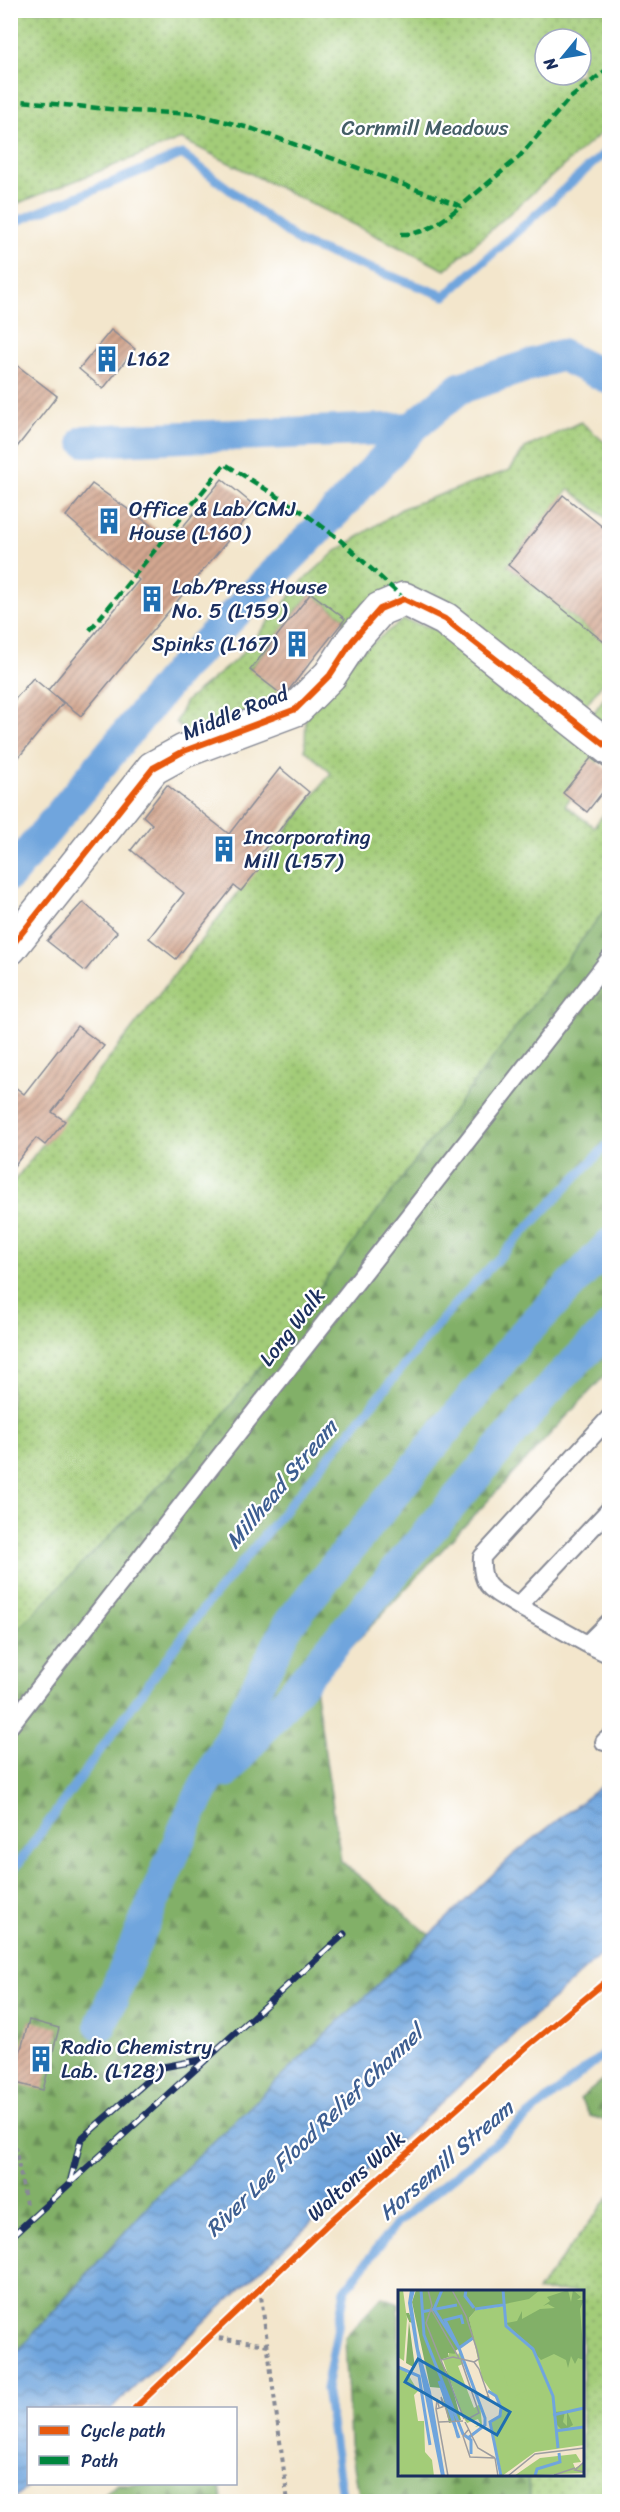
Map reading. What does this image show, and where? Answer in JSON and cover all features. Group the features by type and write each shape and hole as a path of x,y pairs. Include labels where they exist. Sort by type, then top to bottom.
{"street":[{"name":"Middle Road","path":"10,948 153,768 184,751 296,709 330,675 353,640 380,609 404,599 445,619 609,749"}],"lane":[{"name":"Long Walk","path":"10,1726 178,1507 468,1141 609,958"},
{"path":"609,1417 482,1557 481,1574 489,1588 609,1655"},
{"path":"518,1606 609,1509"},
{"path":"587,1644 609,1621"}],"path":[{"path":"10,2120 26,2204"},
{"path":"252,2296 268,2280"},
{"path":"260,2288 288,2502"},
{"path":"202,2345 218,2329"},
{"path":"210,2337 268,2345"}],"green space":[{"name":"Cornmill Meadows","path":"10,11 609,11 609,126 445,270 181,139 11,206"},
{"path":"581,422 609,446 609,520 569,489 508,565 609,646 609,674 583,709 424,596 337,641 345,619 311,593 250,669 293,703 194,742 176,722 186,701 238,658 303,581 336,551 403,508 510,470 525,448"},
{"path":"403,620 444,631 602,757 565,805 594,827 609,807 609,946 11,1711 11,1185 331,773 305,750 306,711 355,656"},
{"path":"609,691 609,729 592,715"},
{"path":"609,904 609,1371 315,1686 341,1861 430,1935 159,2194 11,2359 10,1637 206,1438"},
{"path":"609,2075 609,2121 590,2116 580,2099"},
{"path":"609,2197 609,2501 529,2501 528,2476 584,2476 584,2290 538,2290"},
{"path":"382,2297 398,2303 398,2476 528,2476 529,2501 360,2501 350,2443 345,2337"},
{"path":"116,2485 219,2485 223,2501 97,2501"}],"water":[{"name":"River Lee Flood Relief Channel","path":"609,1780 609,1947 113,2407 27,2407 27,2485 30,2485 11,2501 11,2359 159,2194 514,1854"}],"building":[{"name":"L162","path":"111,330 135,349 103,389 79,369"},
{"path":"10,360 57,396 10,456"},
{"name":"Lab/Press House No. 5 (L159)","path":"222,479 256,507 81,716 48,690 139,580 66,516 92,484 172,540"},
{"path":"563,495 609,532 609,646 508,565"},
{"name":"Spinks (L167)","path":"311,593 345,619 288,691 281,694 250,670"},
{"path":"33,678 63,703 10,768 10,705"},
{"path":"591,758 609,771 609,784 587,812 563,793"},
{"name":"Incorporating Mill (L157)","path":"280,768 309,792 252,865 258,870 241,891 234,886 176,959 149,938 184,893 131,850 152,824 143,816 167,785 229,834"},
{"path":"83,902 117,932 85,971 47,941"},
{"path":"77,1026 104,1046 52,1112 65,1121 45,1145 36,1138 10,1171 10,1083 24,1094"},
{"name":"Radio Chemistry Lab. (L128)","path":"29,2020 59,2028 43,2090 12,2082"}],"waterway":[{"path":"10,224 182,154 301,243 445,296 610,148"},
{"path":"10,875 179,670 341,506 412,428 460,388 561,355 610,379"},
{"path":"85,441 412,428"},
{"name":"Millhead Stream","path":"10,1875 199,1614 455,1304 610,1142"},
{"path":"101,2025 190,1815 290,1622 520,1338 610,1244"},
{"path":"226,1772 556,1381 610,1328"},
{"name":"Horsemill Stream","path":"343,2502 326,2389 345,2290 396,2224 610,2049"}],"railway":[{"path":"10,2238 344,1934"},
{"path":"70,2183 81,2139 163,2067 206,2059"}],"marked path":[{"path":"10,100 131,111 196,114 253,129 461,206 519,157 569,99 610,67"},
{"path":"401,234 426,230 461,206"},
{"path":"90,630 225,464 304,513 339,539 404,599"}],"cycle path":[{"path":"10,948 153,768 184,751 296,709 330,675 353,640 380,609 404,599 445,619 610,749"},
{"name":"Waltons Walk","path":"136,2407 334,2218 530,2044 610,1978"}],"place":[{"name":"L162","path":"107,359"},
{"name":"Office & Lab/CMJ House (L160)","path":"109,521"},
{"name":"Lab/Press House No. 5 (L159)","path":"152,599"},
{"name":"Spinks (L167)","path":"297,644"},
{"name":"Incorporating Mill (L157)","path":"224,849"},
{"name":"Radio Chemistry Lab. (L128)","path":"41,2059"}]}
